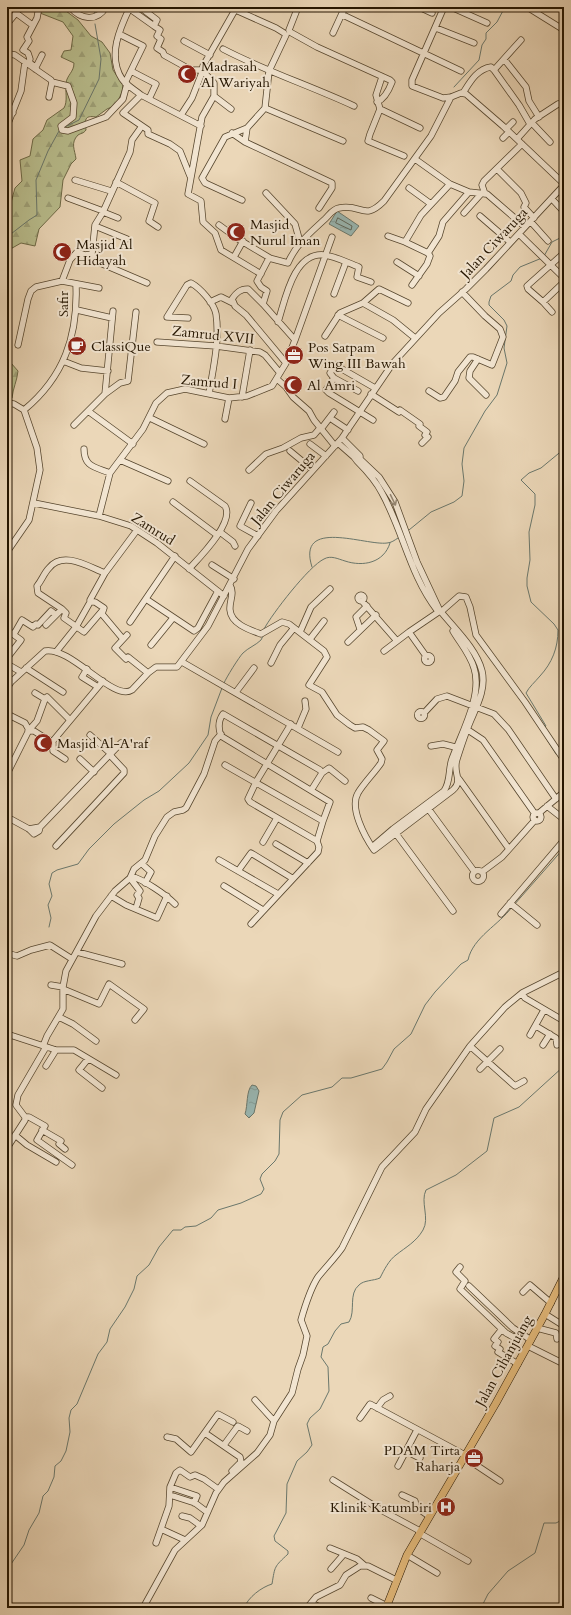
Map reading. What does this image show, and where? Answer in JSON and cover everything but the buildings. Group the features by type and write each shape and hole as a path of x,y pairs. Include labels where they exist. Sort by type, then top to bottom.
{"main road":[{"name":"Jalan Cihanjuang","path":"386,1607 407,1555 518,1364 563,1280"}],"street":[{"path":"7,24 21,7"},
{"path":"39,7 37,18 27,37 29,41 28,45 24,50 28,53 30,60 29,62 52,82 68,86 74,103 73,117 62,128 68,131 106,117 123,99 126,84 143,46 119,34"},
{"path":"70,7 87,18 94,18 100,15 106,7"},
{"path":"140,7 157,20 154,26"},
{"path":"229,7 392,82 381,100 377,102"},
{"path":"242,200 205,183 202,178 225,137 247,128 265,108 269,71 298,7"},
{"path":"333,33 343,15 345,7"},
{"path":"419,7 432,13"},
{"path":"444,7 412,80 412,86 442,98 451,97 463,93 475,76 483,68 491,67 513,95 531,124 550,142"},
{"path":"451,7 487,23"},
{"path":"527,7 564,30"},
{"path":"201,126 141,95 126,84 122,79 116,63 115,50 123,21 130,8 160,30 157,36 161,40 156,48 163,52 164,55 191,70 203,70 214,83 214,96 202,117 201,126 190,176 188,194 201,202 204,225 214,234 222,250 261,274"},
{"path":"181,115 194,92 203,70 203,66 235,10"},
{"path":"16,13 31,24"},
{"path":"343,15 461,71"},
{"path":"436,28 474,43"},
{"path":"494,70 521,40"},
{"path":"184,42 210,55"},
{"path":"223,49 269,71 296,80 354,106"},
{"path":"7,57 12,54 36,68"},
{"path":"36,68 42,55"},
{"path":"504,59 526,87 529,101 539,117"},
{"path":"7,126 21,92 25,62"},
{"path":"131,71 156,84 149,99"},
{"path":"382,77 376,95 380,109 420,128"},
{"path":"49,97 52,82"},
{"path":"463,93 517,138 564,184"},
{"path":"141,95 123,113 148,130 148,134 170,144 180,151 190,176"},
{"path":"214,96 231,109"},
{"path":"219,225 270,258 288,263 300,242 336,208 352,207 366,212 376,209 431,136 451,97"},
{"path":"517,138 539,117 558,104"},
{"path":"265,108 343,141"},
{"path":"380,109 368,141 404,156"},
{"path":"7,111 13,113"},
{"path":"503,138 513,122"},
{"path":"142,126 132,140 130,152 111,191 103,212 95,226 92,254 93,260 147,284"},
{"path":"244,142 247,128"},
{"path":"232,133 244,142 333,183 332,188 319,208"},
{"path":"483,194 482,185 522,144"},
{"path":"415,159 450,184 469,192 483,194 492,198 524,227"},
{"path":"497,169 521,193 526,203 524,207 548,240"},
{"path":"75,180 111,191"},
{"path":"116,182 155,203 149,221 158,227"},
{"path":"406,242 421,215 450,184"},
{"name":"Jalan Ciwaruga","path":"182,662 208,626 234,579 248,549 276,511 348,430 393,363 438,313 462,292 519,234 524,227 533,220 564,184"},
{"path":"409,188 431,204"},
{"path":"412,285 427,264 430,256 428,253 439,236 443,222 469,192"},
{"path":"266,193 295,224 300,242"},
{"path":"464,213 483,194"},
{"path":"68,198 118,218"},
{"path":"552,199 564,212"},
{"path":"480,216 510,242"},
{"path":"95,226 127,239"},
{"path":"519,234 564,278"},
{"name":"Zamrud I","path":"99,516 110,473 133,444 150,418 156,403 170,392 185,389 229,398 269,389 277,379 286,363 332,236"},
{"path":"388,236 406,242 428,253"},
{"path":"234,257 243,241"},
{"path":"92,243 98,246"},
{"path":"62,281 70,260 77,252 85,255 92,254"},
{"path":"552,312 544,302 528,289 527,286 564,253"},
{"path":"278,322 296,270 314,256 325,255 359,267 357,277 370,282"},
{"path":"263,304 267,291 257,282 270,258"},
{"path":"334,294 346,262"},
{"path":"397,262 419,276"},
{"name":"Safir","path":"18,346 31,291 43,284 62,281 76,285 77,310 72,337 63,361 46,389 36,401 24,410"},
{"path":"544,302 564,282"},
{"path":"188,318 167,317 188,283 194,285 210,302 216,314 216,346 209,394"},
{"path":"76,285 99,288"},
{"path":"233,303 232,299 236,294 242,289 248,290 263,304 295,340"},
{"path":"325,336 338,315 363,303 376,290 381,289 408,303"},
{"path":"429,391 440,398 444,397 455,381 458,372 470,357 493,364 503,336 503,332 462,292"},
{"path":"210,302 221,297 233,303 246,315 286,363"},
{"path":"363,303 394,320 415,338"},
{"path":"77,310 112,318"},
{"path":"105,394 113,311"},
{"path":"74,425 105,394 120,383 129,380 136,312"},
{"path":"338,315 382,338"},
{"name":"Zamrud XVII","path":"157,342 250,350 264,355 280,373"},
{"path":"242,396 250,350"},
{"path":"478,359 470,371 469,378 486,395"},
{"path":"63,361 81,368 108,371"},
{"path":"358,390 334,378 330,373 335,365 375,388"},
{"path":"334,378 326,390 373,420"},
{"path":"277,379 286,386 293,397 309,411 321,429 379,477 394,502 420,569 440,612 482,670 481,695 466,728 455,766 459,779 509,849"},
{"path":"107,380 120,383"},
{"path":"371,394 399,412 400,410 420,424 419,426 427,432 425,435 428,437 422,443"},
{"path":"225,419 229,398"},
{"path":"7,403 14,404 24,410 37,448 40,470 34,503 27,526 7,552"},
{"path":"88,411 133,444"},
{"path":"249,470 266,454 283,448 301,438 314,435 321,429 334,412"},
{"path":"150,418 204,444"},
{"path":"330,418 348,430"},
{"path":"310,444 326,456"},
{"path":"84,449 84,459 87,463 110,473"},
{"path":"290,451 313,470"},
{"path":"120,460 168,481"},
{"path":"189,569 219,533 227,516 227,509 190,482"},
{"path":"173,502 234,542 235,546"},
{"name":"Zamrud","path":"34,503 99,516 137,530 174,556 224,596"},
{"path":"251,503 240,526 258,536"},
{"path":"137,530 106,573 90,601 104,608 102,611 105,618 125,637 115,648 126,659 128,657 148,673"},
{"path":"130,622 174,556"},
{"path":"102,611 84,632 64,618 66,614 62,609 38,593 37,586 49,567 62,559 73,561 106,573"},
{"path":"212,565 234,579"},
{"path":"230,585 233,591 230,611 234,619 240,625 261,634 282,622 289,624 310,639 327,654 327,657 310,685 322,692 337,715 350,725 356,728 363,727 384,741 377,750 382,759 381,763 358,793 355,800 358,818 373,848 394,831 456,787 459,779"},
{"path":"300,632 311,607 330,589"},
{"path":"146,599 192,631 197,630 218,591"},
{"path":"384,651 409,632 440,612 459,596 466,596 470,606 476,635 525,702 564,760"},
{"path":"362,600 397,641"},
{"path":"56,652 76,626 89,604"},
{"path":"360,629 356,617 366,606"},
{"path":"46,625 62,609"},
{"path":"14,634 22,620 33,627 36,624 42,624 51,611 56,615"},
{"path":"348,642 376,615"},
{"path":"151,645 173,618"},
{"path":"310,639 324,621"},
{"path":"271,663 280,645 294,628"},
{"path":"7,630 21,640 7,658"},
{"path":"409,632 426,656"},
{"path":"7,688 24,670 46,651 56,652 87,669 121,692 128,692 156,667 177,667 182,662 338,752"},
{"path":"7,664 24,670 63,692"},
{"path":"236,692 254,668"},
{"path":"87,669 82,677 98,687"},
{"path":"52,742 103,681"},
{"path":"35,693 45,699 49,698 70,720"},
{"path":"424,713 437,699 443,696 453,697 494,714 502,721 556,799"},
{"path":"8,770 29,730 38,721 45,699"},
{"path":"298,728 306,709 305,701"},
{"path":"7,714 25,723 29,730 34,731 52,742 54,746 53,751 65,759"},
{"path":"72,1165 37,1140 45,1126 29,1117 25,1117 17,1107 16,1101 44,1047 47,1036 59,1017 64,1002 64,976 72,959 96,916 111,896 131,877 134,869 142,864 148,855 155,836 167,817 174,812 186,808 204,774 215,741 220,734 219,723 223,714 279,745 320,770 322,773"},
{"path":"291,724 256,782 248,799 250,802 317,841"},
{"path":"427,807 474,871 482,872 502,857 535,820 541,819 482,740 466,728"},
{"path":"220,734 267,764 312,789 331,803 323,821 317,841 320,849 251,924"},
{"path":"56,846 124,773 124,770 90,735"},
{"path":"7,817 29,829 40,827 121,743"},
{"path":"431,746 443,744 459,748"},
{"path":"427,807 446,788 449,781 450,764 459,748"},
{"path":"80,759 94,772"},
{"path":"225,765 323,821"},
{"path":"312,789 322,773 329,768 345,781"},
{"path":"537,814 564,792"},
{"path":"547,806 562,817"},
{"path":"263,842 277,818"},
{"path":"394,831 453,911"},
{"path":"501,914 564,840"},
{"path":"276,844 308,863"},
{"path":"238,871 251,853 292,878"},
{"path":"219,860 278,894"},
{"path":"142,864 152,872 145,883"},
{"path":"474,871 472,878 478,881 483,878 482,872"},
{"path":"131,877 145,883 167,896 175,904"},
{"path":"131,877 140,891 137,895 137,905"},
{"path":"224,886 263,910"},
{"path":"111,896 126,905 157,918 167,896"},
{"path":"510,903 537,925"},
{"path":"10,954 17,956 31,950 50,945 72,959"},
{"path":"77,952 122,964"},
{"path":"143,1608 165,1565 175,1550 201,1526 218,1489 257,1453 270,1436 274,1421 292,1393 295,1384 307,1336 301,1320 316,1280 342,1248 382,1167 411,1138 431,1100 470,1046 505,1006 522,993 564,972"},
{"path":"51,985 63,988 99,1004 109,984 144,1009 135,1020"},
{"path":"522,993 525,998 564,1022"},
{"path":"530,1035 544,1010"},
{"path":"59,1017 73,1024 96,1042"},
{"path":"536,1026 556,1038 557,1045"},
{"path":"7,1034 56,1050 74,1050 116,1075"},
{"path":"543,1045 550,1034"},
{"path":"470,1046 515,1086 524,1081"},
{"path":"480,1070 500,1049"},
{"path":"46,1066 56,1050"},
{"path":"88,1058 79,1070 102,1088"},
{"path":"7,1148 16,1135 25,1117"},
{"path":"42,1130 61,1141 59,1144 65,1149"},
{"path":"16,1135 27,1145 56,1162"},
{"path":"460,1267 456,1272 465,1282 460,1289 502,1329 515,1338 520,1333"},
{"path":"523,1292 530,1285 551,1303"},
{"path":"469,1286 529,1343 560,1362"},
{"path":"545,1314 564,1326"},
{"path":"537,1328 556,1333 557,1339"},
{"path":"502,1329 494,1339 498,1342 496,1346 500,1349 498,1352 518,1364"},
{"path":"377,1408 383,1400 390,1396"},
{"path":"255,1400 274,1421"},
{"path":"360,1418 369,1404 465,1456 500,1481"},
{"path":"167,1436 176,1439 191,1452 219,1414 233,1422"},
{"path":"224,1445 238,1426 247,1431"},
{"path":"398,1466 417,1430"},
{"path":"205,1433 242,1459 228,1474 224,1482"},
{"path":"406,1451 420,1458"},
{"path":"156,1542 169,1506 170,1486 176,1473 180,1470 190,1477 194,1475 204,1479 218,1489"},
{"path":"333,1480 468,1561"},
{"path":"170,1486 197,1496 194,1503"},
{"path":"170,1495 194,1503 207,1512"},
{"path":"402,1495 415,1500 416,1507 429,1516"},
{"path":"182,1516 190,1518 201,1526"},
{"path":"161,1529 185,1540"},
{"path":"330,1548 356,1559 364,1565 396,1580"},
{"path":"331,1569 344,1554"},
{"path":"407,1555 437,1573"},
{"path":"322,1608 309,1606 316,1597 340,1585 346,1575 364,1565"},
{"path":"371,1598 386,1607"}],"green space":[{"path":"42,7 50,7 55,10 62,8 78,20 91,36 102,42 110,53 113,70 123,85 122,92 116,105 107,109 96,117 89,117 86,119 86,130 78,135 74,141 76,159 71,164 63,180 60,207 39,229 35,246 21,243 7,251 7,213 15,188 22,181 20,160 30,156 33,139 43,130 47,120 64,108 66,102 67,80 74,66 74,63 61,57 64,51 71,50 73,36 63,22 40,13 38,10"},
{"path":"7,343 11,347 9,354 11,363 18,371 12,398 7,400"}],"water":[{"path":"337,211 359,226 351,236 329,224"},
{"path":"252,1085 256,1086 259,1091 254,1113 249,1118 245,1114 248,1094"}],"waterway":[{"path":"94,13 102,7"},
{"path":"454,87 479,60 482,45 486,39 486,33 497,22 505,7"},
{"path":"63,128 79,120 99,79 101,59 95,24"},
{"path":"7,237 37,215 36,180 48,151 59,131"},
{"path":"544,256 552,242 564,236"},
{"path":"409,530 431,512 454,502 462,496 464,481 462,464 464,448 485,411 497,395 507,363 504,348 507,326 504,320 489,305 491,296 511,281 513,275 520,267 542,258"},
{"path":"7,378 7,400"},
{"path":"545,727 546,726 526,693 544,671 554,655 558,630 554,624 531,602 527,586 530,560 529,532 535,505 535,494 521,480 529,473 541,468 564,449"},
{"path":"312,567 310,552 314,543 323,538 336,537 377,543 387,543 398,538"},
{"path":"264,629 291,591 317,563 329,557 359,564 372,562 383,555 390,543"},
{"path":"224,683 241,655 259,642 263,636"},
{"path":"49,927 51,918 48,905 52,896 49,884 52,873 78,864 89,849 114,824 144,800 159,791 189,763 208,735 211,717 222,688"},
{"path":"546,738 556,754"},
{"path":"514,905 564,848"},
{"path":"7,1570 24,1545 29,1530 39,1513 43,1496 48,1491 54,1477 55,1466 61,1461 66,1451 70,1432 69,1418 71,1410 77,1404 98,1354 107,1342 110,1329 125,1307 134,1289 137,1276 149,1265 159,1247 173,1230 181,1230 185,1227 196,1226 211,1218 218,1210 241,1203 261,1194 264,1189 260,1179 262,1174 275,1161 279,1154 280,1120 283,1112 302,1095 332,1087 342,1078 351,1078 382,1069 394,1049 411,1034 425,1005 435,992 461,964 468,960 475,945 507,914 512,907"},
{"path":"244,1608 256,1593 264,1587 272,1584 276,1567 288,1554 288,1551 275,1541 274,1536 286,1513 287,1484 297,1461 312,1445 307,1424 310,1418 320,1409 329,1391 328,1367 321,1357 323,1347 328,1344 335,1331 341,1324 349,1322 356,1289 363,1282 380,1278 391,1260 414,1241 423,1230 426,1220 424,1200 426,1190 456,1175 487,1151 494,1118 519,1107 564,1066"},
{"path":"481,1608 488,1594 508,1571 535,1553 544,1523 556,1523 560,1521 564,1510"}],"place":[{"name":"Madrasah Al Wariyah","path":"187,74"},
{"name":"Masjid Nurul Iman","path":"236,232"},
{"name":"Masjid Al Hidayah","path":"62,252"},
{"name":"ClassiQue","path":"77,346"},
{"name":"Pos Satpam Wing III Bawah","path":"294,355"},
{"name":"Al Amri","path":"293,385"},
{"name":"Masjid Al-A'raf","path":"43,743"},
{"name":"PDAM Tirta Raharja","path":"474,1458"},
{"name":"Klinik Katumbiri","path":"446,1507"}]}
